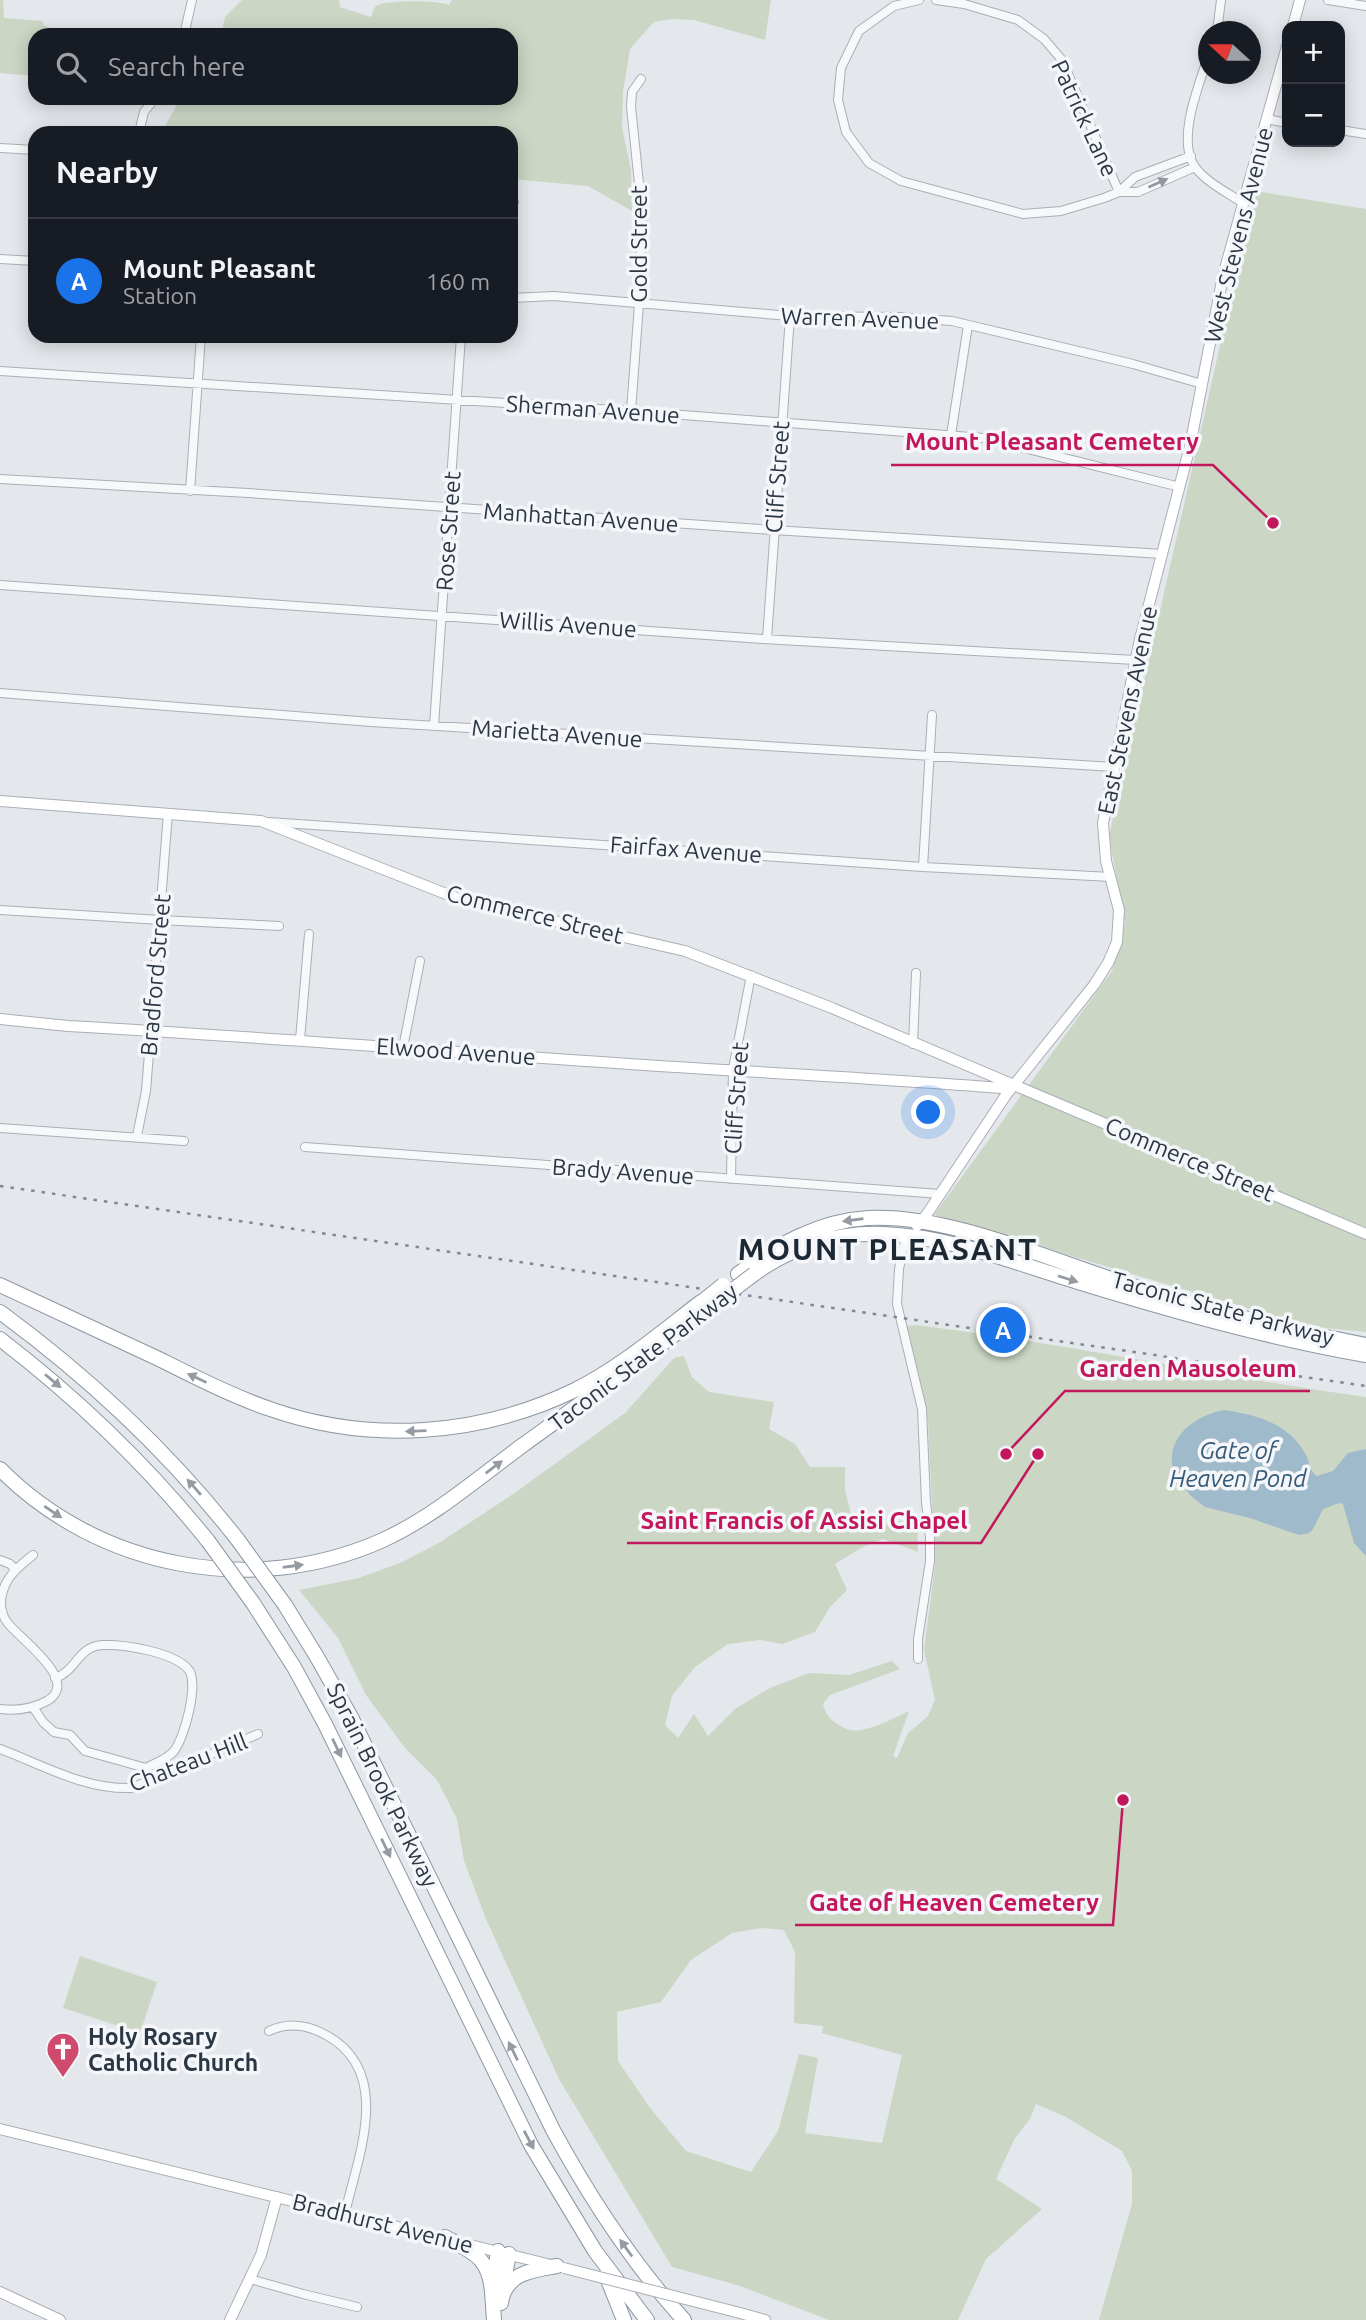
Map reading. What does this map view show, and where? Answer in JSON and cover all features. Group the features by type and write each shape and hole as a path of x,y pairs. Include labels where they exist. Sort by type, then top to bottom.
{"highway":[{"name":"Taconic State Parkway","path":"0,1469 33,1499 71,1524 114,1545 146,1556 195,1567 229,1570 316,1562 366,1547 398,1533 428,1515 652,1352 738,1274 783,1243 832,1224 874,1218 921,1222 967,1232 1214,1311 1366,1345"},
{"name":"Taconic State Parkway","path":"0,1285 253,1403 316,1422 389,1431 430,1430 480,1423 554,1399 606,1372 709,1302 792,1251 825,1240 867,1234 908,1236 960,1247 1209,1320 1306,1344 1366,1355"},
{"name":"Sprain Brook Parkway","path":"0,1312 79,1374 122,1412 195,1488 238,1540 285,1605 326,1672 361,1737 536,2099 564,2150 622,2243 684,2320"},
{"name":"Sprain Brook Parkway","path":"0,1339 56,1383 121,1443 208,1541 253,1603 294,1667 321,1717 515,2114 595,2251 647,2320"},
{"path":"445,2237 484,2262 490,2274 502,2320"},
{"path":"595,2251 624,2320"},
{"path":"494,2320 503,2252"},
{"path":"496,2298 517,2276 560,2267"}],"street":[{"path":"186,28 192,0"},
{"name":"Patrick Lane","path":"919,0 894,6 859,31 841,68 838,100 846,132 869,163 901,181 1023,214 1060,211 1119,192 1138,192 1195,167"},
{"name":"Patrick Lane","path":"936,0 964,4 1018,20 1044,39 1062,60 1119,192"},
{"path":"1218,21 1221,0"},
{"path":"1294,21 1300,0"},
{"path":"1328,0 1366,6"},
{"name":"West Stevens Avenue","path":"1202,384 1223,276 1282,64"},
{"name":"Gold Street","path":"631,411 642,212 631,107 632,92 641,79"},
{"path":"1199,84 1189,128 1191,156 1195,167 1243,203"},
{"path":"141,126 144,112 150,105"},
{"path":"1267,119 1282,121"},
{"path":"1345,131 1366,134"},
{"path":"0,148 28,150"},
{"name":"Patrick Lane","path":"1119,192 1135,177 1191,156"},
{"path":"0,259 28,261"},
{"name":"Warren Avenue","path":"518,298 554,296 790,316 926,318 968,324 1133,364 1202,384"},
{"name":"Cliff Street","path":"767,639 790,316"},
{"path":"951,435 968,324"},
{"path":"190,491 201,343"},
{"name":"Rose Street","path":"434,726 461,343"},
{"name":"Sherman Avenue","path":"0,371 631,411 984,438 1180,487"},
{"name":"East Stevens Avenue","path":"908,1236 921,1222 1015,1084 1070,1016 1108,963 1117,942 1119,910 1103,843 1102,823 1135,660 1180,487 1202,384"},
{"name":"Manhattan Avenue","path":"0,479 1163,554"},
{"name":"Willis Avenue","path":"0,585 767,639 1135,660"},
{"name":"Marietta Avenue","path":"0,693 434,726 1114,767"},
{"path":"923,867 932,715"},
{"name":"Commerce Street","path":"0,801 261,821 459,899 685,951 751,975 1015,1084 1366,1234"},
{"name":"Bradford Street","path":"137,1136 146,1091 168,813"},
{"name":"Fairfax Avenue","path":"261,821 923,867 1111,877"},
{"path":"0,909 279,926"},
{"path":"300,1040 309,934"},
{"path":"403,1048 420,961"},
{"path":"913,1044 916,973"},
{"name":"Cliff Street","path":"731,1179 733,1069 751,975"},
{"name":"Elwood Avenue","path":"0,1019 68,1026 733,1069 848,1079 911,1081"},
{"name":"Commerce Street","path":"911,1081 1002,1088 1015,1084"},
{"path":"0,1128 184,1141"},
{"name":"Brady Avenue","path":"305,1147 940,1194"},
{"path":"908,1236 904,1245 897,1290 898,1312 922,1409 930,1537 929,1569 919,1628 918,1659"},
{"path":"0,1710 33,1707 53,1697 56,1690 55,1678 47,1662 6,1621 1,1608 6,1579 33,1555"},
{"path":"0,1560 15,1569"},
{"path":"33,1707 54,1732 70,1735 85,1751 146,1768 173,1754 178,1746 192,1701 192,1675 187,1668 160,1653 100,1645 85,1649 65,1675 55,1678"},
{"name":"Chateau Hill","path":"0,1749 91,1785 132,1787 258,1734"},
{"path":"269,2031 295,2025 321,2032 345,2049 362,2076 368,2108 345,2213"},
{"name":"Bradhurst Avenue","path":"0,2129 445,2237 765,2320"},
{"path":"230,2320 264,2248 277,2197"},
{"path":"250,2279 357,2306"},
{"path":"0,2292 60,2320"}],"green space":[{"path":"0,0 3,0 4,18 43,21 43,25 51,28 28,28 28,75 0,73"},
{"path":"242,0 339,0 340,7 371,17 376,6 400,2 449,5 452,0 771,0 765,40 694,20 672,19 654,22 630,49 623,92 622,127 631,170 632,211 588,186 518,180 518,126 165,126 177,105 518,105 518,28 223,28 225,17"},
{"path":"1255,191 1366,209 1366,1332 1307,1326 934,1215 1112,971 1125,924 1109,836"},
{"path":"907,1326 972,1332 1366,1397 1366,2320 1099,2320 1132,2204 1132,2171 1122,2151 1066,2117 1036,2104 1030,2119 1015,2138 996,2179 1042,2209 986,2259 958,2320 829,2320 737,2285 672,2267 559,2079 486,1919 464,1861 457,1819 437,1780 405,1748 366,1695 338,1638 299,1590 359,1578 400,1563 439,1543 516,1492 625,1413 674,1358 684,1356 692,1377 709,1392 774,1402 769,1429 795,1444 810,1467 845,1467 845,1490 855,1530 917,1517 918,1552 883,1539 861,1548 835,1564 847,1590 830,1607 815,1632 782,1644 760,1640 728,1644 695,1667 672,1696 665,1725 678,1738 694,1714 708,1736 735,1709 770,1688 809,1673 849,1675 892,1661 900,1669 830,1695 823,1704 832,1720 855,1730 874,1727 909,1711 893,1756 897,1758 908,1733 928,1716 935,1700 924,1650 935,1565 928,1421","holes":["761,1928 784,1930 795,1952 794,2023 823,2026 822,2033 902,2055 882,2143 805,2133 818,2058 799,2054 778,2131 751,2172 686,2151 650,2108 618,2061 617,2012 661,2002 691,1960 732,1933"]},
{"path":"80,1956 157,1982 140,2033 63,2008"}],"water":[{"name":"Gate of Heaven Pond","path":"1225,1410 1270,1422 1290,1434 1307,1456 1312,1471 1317,1476 1333,1471 1348,1453 1366,1449 1366,1556 1354,1543 1343,1504 1323,1509 1313,1529 1309,1533 1299,1535 1250,1518 1205,1507 1190,1495 1180,1482 1178,1484 1172,1453 1180,1435 1187,1427 1205,1416"}],"railway":[{"path":"0,1186 1366,1386"}],"place":[{"name":"Mount Pleasant Cemetery","path":"1273,523"},
{"name":"Mount Pleasant","path":"1003,1330"},
{"name":"Garden Mausoleum","path":"1006,1454"},
{"name":"Saint Francis of Assisi Chapel","path":"1038,1454"},
{"name":"Gate of Heaven Cemetery","path":"1123,1800"},
{"name":"Holy Rosary Catholic Church","path":"63,2079"}],"district":[{"name":"MOUNT PLEASANT","path":"888,1249"}]}
